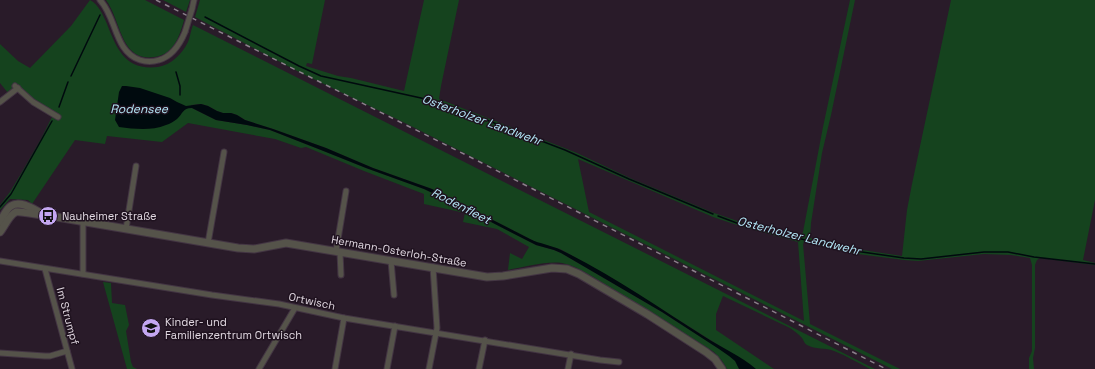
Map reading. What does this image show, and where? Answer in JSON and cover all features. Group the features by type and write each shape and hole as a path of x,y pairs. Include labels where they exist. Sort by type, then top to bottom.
{"street":[{"path":"100,0 108,10 123,47 135,58 151,62 166,57 176,49 183,38 194,0"},
{"path":"0,102 16,87 33,102 58,117"},
{"path":"208,243 224,152"},
{"path":"126,229 136,166"},
{"path":"341,275 338,252 346,191"},
{"name":"Hermann-Osterloh-Straße","path":"0,222 11,206 17,204 24,205 45,215"},
{"name":"Hermann-Osterloh-Straße","path":"0,232 13,214 21,212 246,249 264,248 275,244 286,243 487,277 559,268 573,271 647,314 706,352 722,369"},
{"path":"83,222 84,274"},
{"name":"Ortwisch","path":"0,261 278,304 344,318 619,362"},
{"path":"391,261 394,295"},
{"path":"430,369 437,328 433,267"},
{"name":"Im Strumpf","path":"45,269 72,369"},
{"path":"259,369 295,308"},
{"path":"335,369 344,318"},
{"path":"387,369 394,326"},
{"path":"479,369 485,340"},
{"path":"0,353 50,356 67,351"},
{"path":"568,369 571,354"}],"green space":[{"path":"90,0 100,10 119,50 124,57 138,66 158,67 172,61 183,51 188,42 193,25 875,369 870,369 834,351 807,345 799,335 790,328 723,296 716,314 716,330 774,369 727,369 714,352 608,286 574,267 562,263 549,263 508,270 510,253 522,259 529,247 497,229 463,222 465,213 424,204 424,194 306,147 301,148 275,139 188,123 162,142 107,136 105,144 75,140 32,204 28,200 10,199 0,210 0,205 22,172 53,115 18,89 8,93 0,83 0,44 18,61 30,68 71,26","holes":["201,104 223,113 237,115 245,120 326,148 373,168 432,189 537,243 560,249 615,280 731,353 729,355 662,312 561,253 536,245 424,189 270,130 216,120 192,108 191,105"]},
{"path":"106,0 145,0 184,20 181,31 173,47 165,54 159,56 146,57 137,54 129,48 124,40"},
{"path":"163,0 190,0 186,12"},
{"path":"200,0 325,0 312,64 307,63 306,66 338,76 404,91 424,0 459,0 439,99 577,153 632,179 714,213 761,229 800,239 803,232 823,127 850,0 855,0 822,153 810,238 843,247 902,256 907,210 951,0 1095,0 1095,200 1083,260 1095,263 1095,265 1040,258 1037,260 1035,265 1034,369 1029,369 1029,358 1032,351 1032,265 1030,258 1011,255 984,254 918,261 850,253 804,242 810,324 900,369 892,369 407,124 301,73 195,17","holes":["578,159 713,217 798,242 804,321 589,212"]},
{"path":"103,282 111,283 112,303 125,305 129,325 126,331 131,362 133,367 137,369 127,369"}],"water":[{"name":"Rodensee","path":"122,86 140,88 170,98 186,106 201,104 223,113 231,113 245,120 326,148 373,168 432,189 530,239 557,248 580,259 634,291 711,341 738,356 756,369 739,369 735,361 719,349 662,312 561,253 536,245 424,189 270,130 216,120 192,108 186,109 177,119 160,127 143,129 119,127 115,120 119,92"}],"waterway":[{"path":"71,76 100,15"},
{"name":"Osterholzer Landwehr","path":"205,17 321,76 421,98 455,108 565,150 629,179 713,214"},
{"name":"Rodenfleet","path":"176,72 180,86 180,95"},
{"path":"59,107 68,82"},
{"path":"0,207 11,194 52,121"},
{"name":"Osterholzer Landwehr","path":"718,216 742,225 848,250 904,258 921,259 984,252 1008,252 1034,257 1095,264"}],"railway":[{"path":"156,0 476,160 886,369"}],"place":[{"name":"Nauheimer Straße","path":"48,216"},
{"name":"Kinder- und Familienzentrum Ortwisch","path":"151,328"}]}
